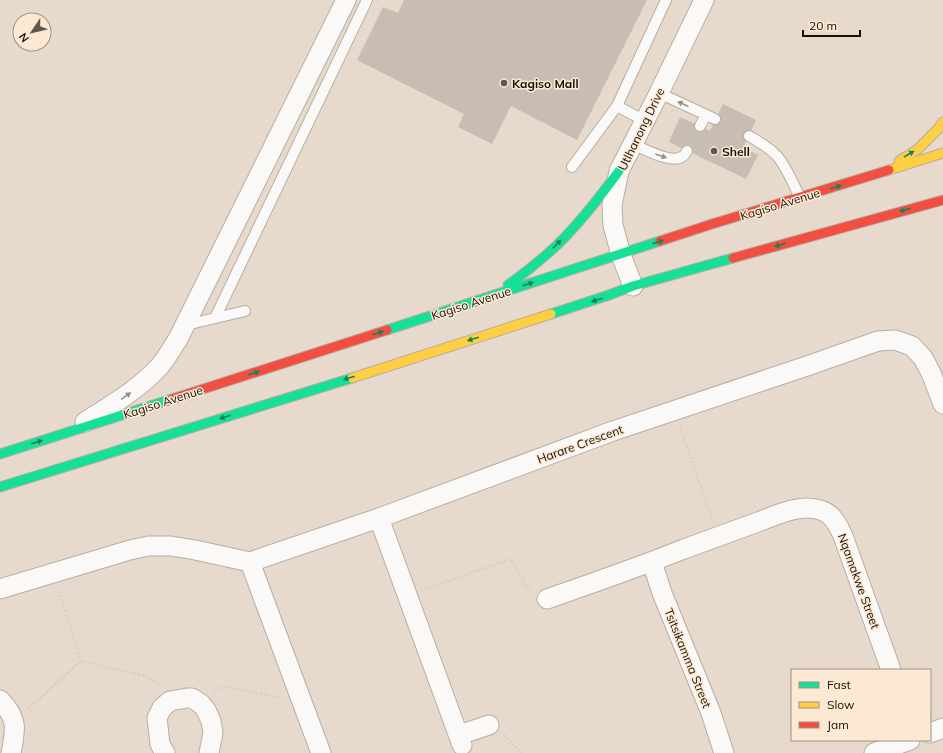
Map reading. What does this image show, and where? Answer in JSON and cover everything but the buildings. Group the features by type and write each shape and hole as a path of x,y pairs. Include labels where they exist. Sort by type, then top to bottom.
{"street":[{"path":"70,432 129,394 144,382 160,365 178,339 346,0"},
{"name":"Utlhanong Drive","path":"633,286 621,255 613,225 612,205 620,171 704,0"},
{"path":"875,175 918,149 943,122"},
{"name":"Kagiso Avenue","path":"0,454 621,255 712,224 943,153"},
{"path":"494,295 528,271 555,247 586,214 620,171"},
{"path":"0,487 313,390 633,286 943,200"},
{"name":"Harare Crescent","path":"250,562 379,518 613,431 878,341 895,340 912,346 922,358 931,374 943,404"},
{"name":"Nqamakwe Street","path":"718,536 794,509 809,508 828,512 837,523 843,536 891,669"},
{"path":"379,518 461,740 489,725"},
{"path":"548,599 652,562 718,536"},
{"path":"0,589 148,546 171,546 250,562 321,753"},
{"name":"Tsitsikamma Street","path":"652,562 662,593 711,713 724,753"},
{"path":"0,700 8,707 14,722 14,738 11,753"},
{"path":"165,753 160,744 157,718 162,708 170,701 189,700 201,704 206,710 211,721 212,733 209,753"},
{"path":"931,733 943,728"},
{"path":"874,753 907,741"}],"lane":[{"path":"215,318 367,0"},
{"path":"572,167 617,106 666,0"},
{"path":"659,92 711,117 700,126"},
{"path":"617,106 645,122"},
{"path":"749,136 766,146 778,157 800,198"},
{"path":"633,144 663,157 673,159 680,158 687,151"},
{"path":"186,325 245,311"}],"path":[{"path":"674,411 718,536"},
{"path":"408,596 511,559 533,596 548,599"},
{"path":"54,573 81,661"},
{"path":"81,661 146,676 189,700 224,686 303,703"},
{"path":"14,722 81,661"}],"traffic: fast":[{"path":"508,285 521,276 565,238 619,171"},
{"path":"387,330 660,241"},
{"path":"551,314 633,286 733,258"},
{"path":"0,487 352,378"},
{"path":"0,454 172,399"}],"traffic: slow":[{"path":"899,161 918,149 943,122"},
{"path":"889,170 943,153"},
{"path":"352,378 551,314"}],"traffic: jam":[{"path":"660,241 889,170"},
{"path":"733,258 943,200"},
{"path":"172,399 387,330"}],"place":[{"name":"Kagiso Mall","path":"504,83"},
{"name":"Shell","path":"714,151"}]}
